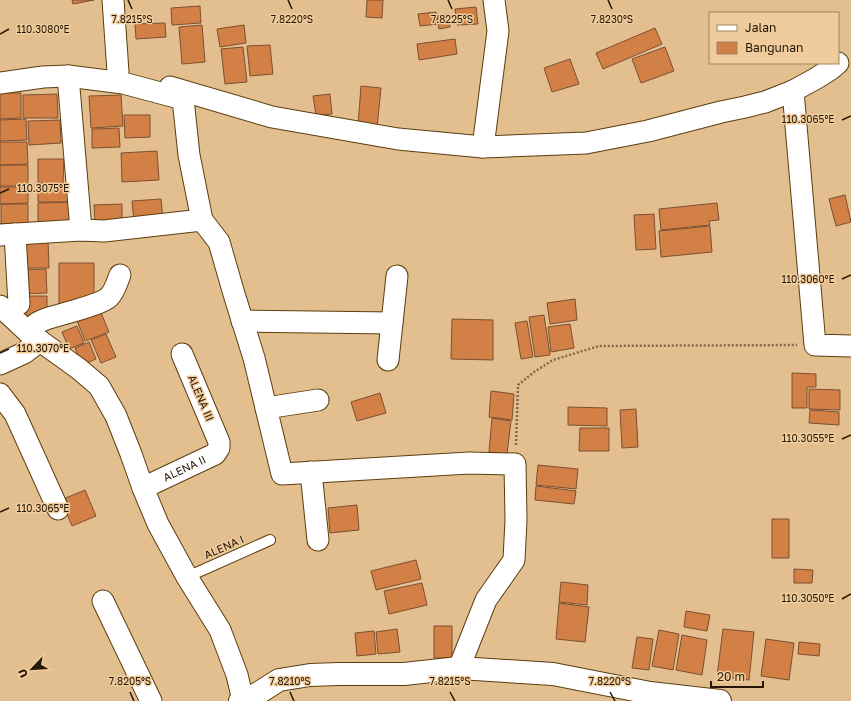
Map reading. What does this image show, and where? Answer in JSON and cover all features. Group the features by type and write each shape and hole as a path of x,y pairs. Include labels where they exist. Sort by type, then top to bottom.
{"street":[{"path":"113,0 118,72"},
{"path":"483,146 498,31 494,0"},
{"path":"839,62 851,51"},
{"path":"0,70 62,66 118,72 272,117 398,139 483,146 586,143 648,131 765,102 794,91 837,64"},
{"path":"68,76 81,230"},
{"path":"0,83 68,76 123,82 183,99 189,155 202,220 219,242 254,358 282,474 469,463 515,464 516,520 514,560 486,600 459,668"},
{"path":"794,91 815,345 851,346"},
{"path":"202,220 104,231 81,230 8,234 10,305 35,337 79,369 99,386 116,416 131,454 142,488 158,524 187,577 220,630 237,675 241,701 257,694 279,680 310,675 404,674 459,668 553,674 650,693 720,701"},
{"path":"0,364 24,353 35,337 33,326 38,322 108,299 115,288 120,274"},
{"path":"388,360 397,276"},
{"path":"242,321 392,323"},
{"name":"ALENA III","path":"182,354 219,442"},
{"path":"0,394 15,414 58,509"},
{"path":"266,408 318,400"},
{"name":"ALENA II","path":"142,488 215,454 219,448 219,442"},
{"path":"311,472 318,540"},
{"path":"103,601 151,701"}],"lane":[{"name":"ALENA I","path":"187,577 270,540"}],"path":[{"path":"515,464 518,385 534,372 553,360 599,346 815,345"}],"building":[{"path":"72,0 94,0 73,4"},
{"path":"367,0 383,0 382,18 366,17"},
{"path":"200,6 201,23 172,25 171,8"},
{"path":"476,7 478,24 457,25 455,9"},
{"path":"436,12 438,24 420,26 418,14"},
{"path":"449,14 450,27 439,29 437,16"},
{"path":"165,23 166,37 136,39 135,24"},
{"path":"202,25 205,62 182,64 179,27"},
{"path":"244,25 246,43 220,47 217,29"},
{"path":"655,28 662,44 603,69 596,53"},
{"path":"455,39 457,54 419,60 417,44"},
{"path":"270,45 273,74 250,76 247,46"},
{"path":"243,47 247,82 225,84 221,49"},
{"path":"665,47 674,71 641,83 632,59"},
{"path":"570,59 579,84 552,92 544,68"},
{"path":"361,86 381,88 377,128 358,126"},
{"path":"0,93 21,93 21,118 0,119"},
{"path":"57,94 58,118 23,118 23,95"},
{"path":"330,94 332,114 316,115 313,96"},
{"path":"121,95 123,126 91,128 89,96"},
{"path":"124,115 150,115 150,137 125,138"},
{"path":"26,119 27,140 0,141 0,120"},
{"path":"60,120 61,143 29,145 28,121"},
{"path":"119,128 120,147 92,148 92,129"},
{"path":"0,142 27,142 28,164 0,165"},
{"path":"157,151 159,180 122,182 121,153"},
{"path":"38,159 64,159 63,184 38,183"},
{"path":"0,165 28,165 28,186 0,186"},
{"path":"38,184 69,184 69,202 38,202"},
{"path":"0,187 28,187 28,203 0,204"},
{"path":"845,195 851,222 836,226 829,199"},
{"path":"161,199 163,220 134,223 132,201"},
{"path":"71,202 71,223 38,223 38,203"},
{"path":"717,203 719,220 709,221 710,225 661,230 659,209"},
{"path":"1,204 28,204 28,224 1,224"},
{"path":"122,204 122,222 95,223 94,205"},
{"path":"654,214 656,249 636,250 634,215"},
{"path":"710,226 712,252 661,257 659,231"},
{"path":"21,240 48,240 49,268 22,268"},
{"path":"59,263 94,263 94,304 59,304"},
{"path":"46,269 47,293 21,294 20,270"},
{"path":"23,296 47,296 47,316 23,317"},
{"path":"575,299 577,320 550,324 547,303"},
{"path":"99,308 109,332 85,341 76,318"},
{"path":"544,315 550,355 535,357 529,317"},
{"path":"452,319 493,320 493,360 451,359"},
{"path":"527,321 533,357 521,359 515,323"},
{"path":"570,324 574,348 551,352 548,327"},
{"path":"77,326 84,343 69,349 62,332"},
{"path":"106,334 116,357 101,363 91,340"},
{"path":"89,342 96,359 82,365 75,348"},
{"path":"792,373 816,374 816,387 807,387 807,408 792,408"},
{"path":"809,389 840,390 840,410 809,409"},
{"path":"491,391 514,394 512,420 489,417"},
{"path":"380,393 386,413 357,421 351,402"},
{"path":"568,407 607,408 607,426 568,425"},
{"path":"636,409 638,447 622,448 620,410"},
{"path":"810,410 839,412 839,425 809,423"},
{"path":"492,418 511,421 507,454 489,452"},
{"path":"580,428 609,428 609,451 579,451"},
{"path":"538,465 578,469 576,489 536,485"},
{"path":"536,486 576,491 574,504 535,500"},
{"path":"85,490 96,516 72,526 61,500"},
{"path":"357,505 359,530 330,533 328,508"},
{"path":"772,519 789,519 789,558 772,558"},
{"path":"416,560 421,579 376,590 371,571"},
{"path":"794,569 813,570 812,583 794,583"},
{"path":"561,582 588,585 587,605 559,602"},
{"path":"422,583 427,605 389,614 384,591"},
{"path":"559,603 589,607 585,642 556,639"},
{"path":"686,611 710,615 707,631 684,627"},
{"path":"434,626 452,626 452,658 434,658"},
{"path":"397,629 400,652 378,654 376,632"},
{"path":"723,629 754,632 749,680 717,676"},
{"path":"659,630 679,634 673,670 652,666"},
{"path":"374,631 376,654 357,656 355,633"},
{"path":"682,635 707,640 702,675 676,670"},
{"path":"637,637 653,639 649,670 632,668"},
{"path":"766,639 794,643 789,680 761,676"},
{"path":"799,642 820,644 819,656 798,654"}]}
